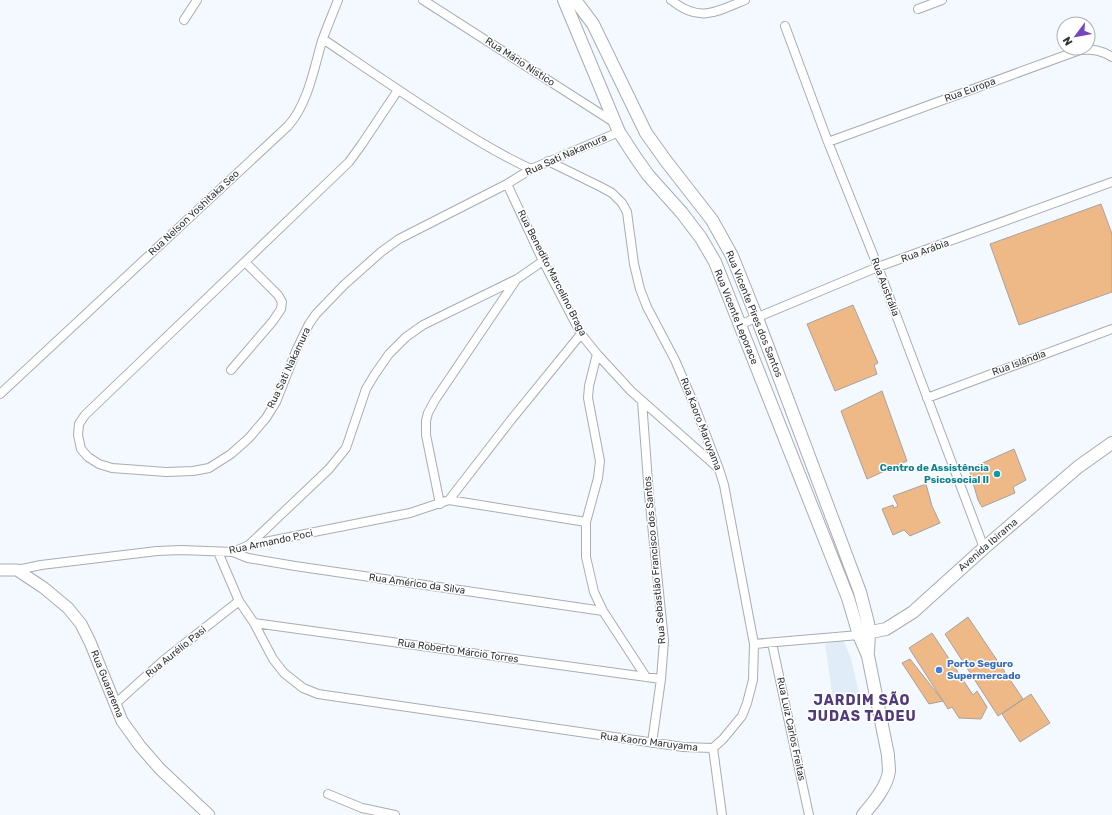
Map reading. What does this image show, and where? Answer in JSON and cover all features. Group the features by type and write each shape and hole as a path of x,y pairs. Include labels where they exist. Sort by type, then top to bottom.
{"main road":[{"name":"Rua Vicente Leporace","path":"564,0 618,127 648,175 682,213 701,238 715,262 848,598 864,634 888,755 889,770 887,779 882,789 863,815"},
{"name":"Rua Vicente Pires dos Santos","path":"574,0 593,24 646,133 716,226 732,256 860,590 868,623 864,634"},
{"path":"577,30 580,24 584,22 587,21 593,24"},
{"name":"Avenida Ibirama","path":"864,634 886,629 913,612 984,548 1078,467 1112,443"}],"street":[{"path":"184,20 197,0"},
{"name":"Rua Nelson Yoshitaka Seo","path":"0,394 295,118 309,85 323,39 338,0"},
{"name":"Rua Mário Nistico","path":"424,0 618,127"},
{"path":"672,0 690,12 699,14 719,10 745,0"},
{"path":"918,9 942,0"},
{"name":"Rua Austrália","path":"785,26 984,548"},
{"path":"323,39 398,90 490,148 510,160 530,169"},
{"name":"Rua Europa","path":"828,142 1080,50 1096,50 1104,52 1112,57"},
{"name":"Rua Sati Nakamura","path":"398,90 362,144 348,162 85,415 79,424 78,435 81,449 88,457 99,464 112,468 166,472 193,472 209,468 231,454 249,438 266,418 276,402 296,351 309,324 327,302 381,252 399,239 507,184 530,169 618,127"},
{"name":"Rua Kaoro Maruyama","path":"218,552 239,601 254,623 273,659 284,673 303,688 318,694 683,747 713,748 733,728 742,716 752,680 754,644 728,503 719,469 676,360 647,307 640,289 634,264 627,212 622,203 612,193 548,161"},
{"name":"Rua Arábia","path":"739,325 878,267 1112,182"},
{"name":"Rua Benedito Marcelino Braga","path":"507,184 543,261 581,334 596,354 623,383 719,469"},
{"path":"249,545 329,469 346,448 366,390 389,354 406,337 423,325 516,279 543,261"},
{"path":"231,370 273,321 281,309 282,302 278,295 245,262"},
{"path":"440,504 426,435 426,421 428,413 435,400 516,279"},
{"path":"485,295 495,300 498,306"},
{"name":"Rua Islândia","path":"927,398 1112,329"},
{"name":"Rua Armando Poci","path":"17,570 41,565 157,551 181,550 233,552 249,545 410,513 440,504 449,500 511,420 581,334"},
{"path":"596,354 588,398 600,461 598,478 586,522 586,557 594,592 603,611 646,677"},
{"name":"Rua Sebastião Francisco dos Santos","path":"642,401 649,495 664,641 661,679 652,743"},
{"path":"449,500 586,522"},
{"name":"Rua Américo da Silva","path":"233,552 248,558 294,566 603,611"},
{"name":"Rua Guararema","path":"1,568 17,570 44,588 68,608 81,624 90,642 122,721 140,746 160,769 209,815"},
{"name":"Rua Aurélio Pasi","path":"115,704 164,660 239,601"},
{"name":"Rua Roberto Márcio Torres","path":"254,623 661,679"},
{"path":"754,644 864,634"},
{"name":"Rua Luiz Carlos Freitas","path":"772,643 809,815"},
{"path":"713,748 722,815"},
{"path":"328,794 362,808 396,815"}],"shaded area":[{"path":"843,640 851,658 859,693 833,699 825,644"}],"building":[{"path":"1101,204 1112,234 1112,292 1019,325 990,244"},
{"path":"853,305 878,363 874,365 877,374 835,391 807,324"},
{"path":"882,391 907,461 867,479 841,411"},
{"name":"Centro de Assistência Psicosocial II","path":"1014,449 1026,480 1013,487 1015,493 982,507 978,500 969,469"},
{"path":"926,484 932,506 940,523 910,536 904,530 893,535 882,509 893,505 894,508 898,506 893,496"},
{"path":"968,617 1023,699 998,716 945,634"},
{"name":"Porto Seguro Supermercado","path":"932,633 973,695 977,691 987,707 981,719 959,718 952,707 948,709 909,648"},
{"path":"910,659 943,701 929,704 902,663"},
{"path":"1031,694 1050,723 1020,742 1002,714"}],"place":[{"name":"Centro de Assistência Psicosocial II","path":"997,474"},
{"name":"Porto Seguro Supermercado","path":"939,670"}],"district":[{"name":"JARDIM SÃO JUDAS TADEU","path":"862,708"}]}
